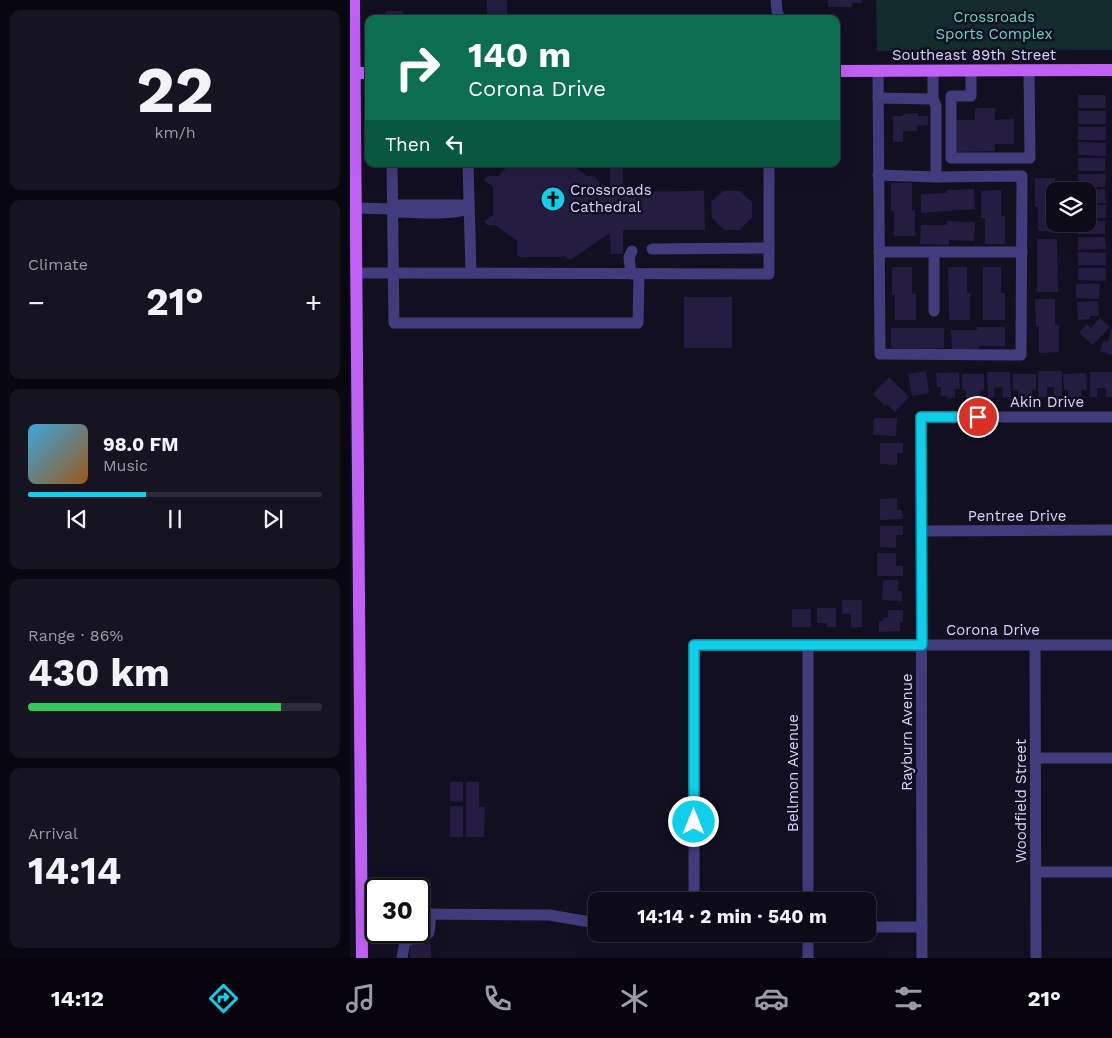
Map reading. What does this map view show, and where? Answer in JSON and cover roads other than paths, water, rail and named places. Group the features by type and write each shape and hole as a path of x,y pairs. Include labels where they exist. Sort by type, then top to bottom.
{"main road":[{"path":"354,0 352,73 356,208 353,272 356,912 362,958"},
{"name":"Southeast 89th Street","path":"840,71 1112,70"},
{"path":"352,73 365,73"}],"street":[{"path":"776,0 778,15"},
{"path":"971,71 971,96 951,96 951,158 1030,158 1029,70"},
{"path":"878,71 878,175 880,354 1021,355 1022,176 936,177 878,175"},
{"path":"933,71 933,98 936,106 936,177"},
{"path":"878,98 933,98"},
{"path":"392,167 394,323 638,323 635,274 629,257 632,251"},
{"path":"468,167 471,272"},
{"path":"353,272 769,274 769,167"},
{"path":"356,208 392,209 398,212 462,212 469,208"},
{"path":"652,249 769,248"},
{"path":"879,252 1022,252"},
{"path":"934,252 934,312"},
{"name":"Akin Drive","path":"921,417 1112,416"},
{"name":"Rayburn Avenue","path":"921,417 922,958"},
{"name":"Pentree Drive","path":"921,531 1112,530"},
{"name":"Corona Drive","path":"694,892 694,645 1112,645"},
{"name":"Bellmon Avenue","path":"808,645 808,892"},
{"name":"Woodfield Street","path":"1035,645 1036,958"},
{"path":"1036,758 1112,758"},
{"path":"1036,872 1112,872"},
{"path":"402,958 405,941 429,933 431,914 549,915 588,922"},
{"path":"876,927 922,927"},
{"path":"808,942 808,958"}],"place":[{"name":"Crossroads Cathedral","path":"553,199"}],"park label":[{"name":"Crossroads Sports Complex","path":"994,26"}]}
